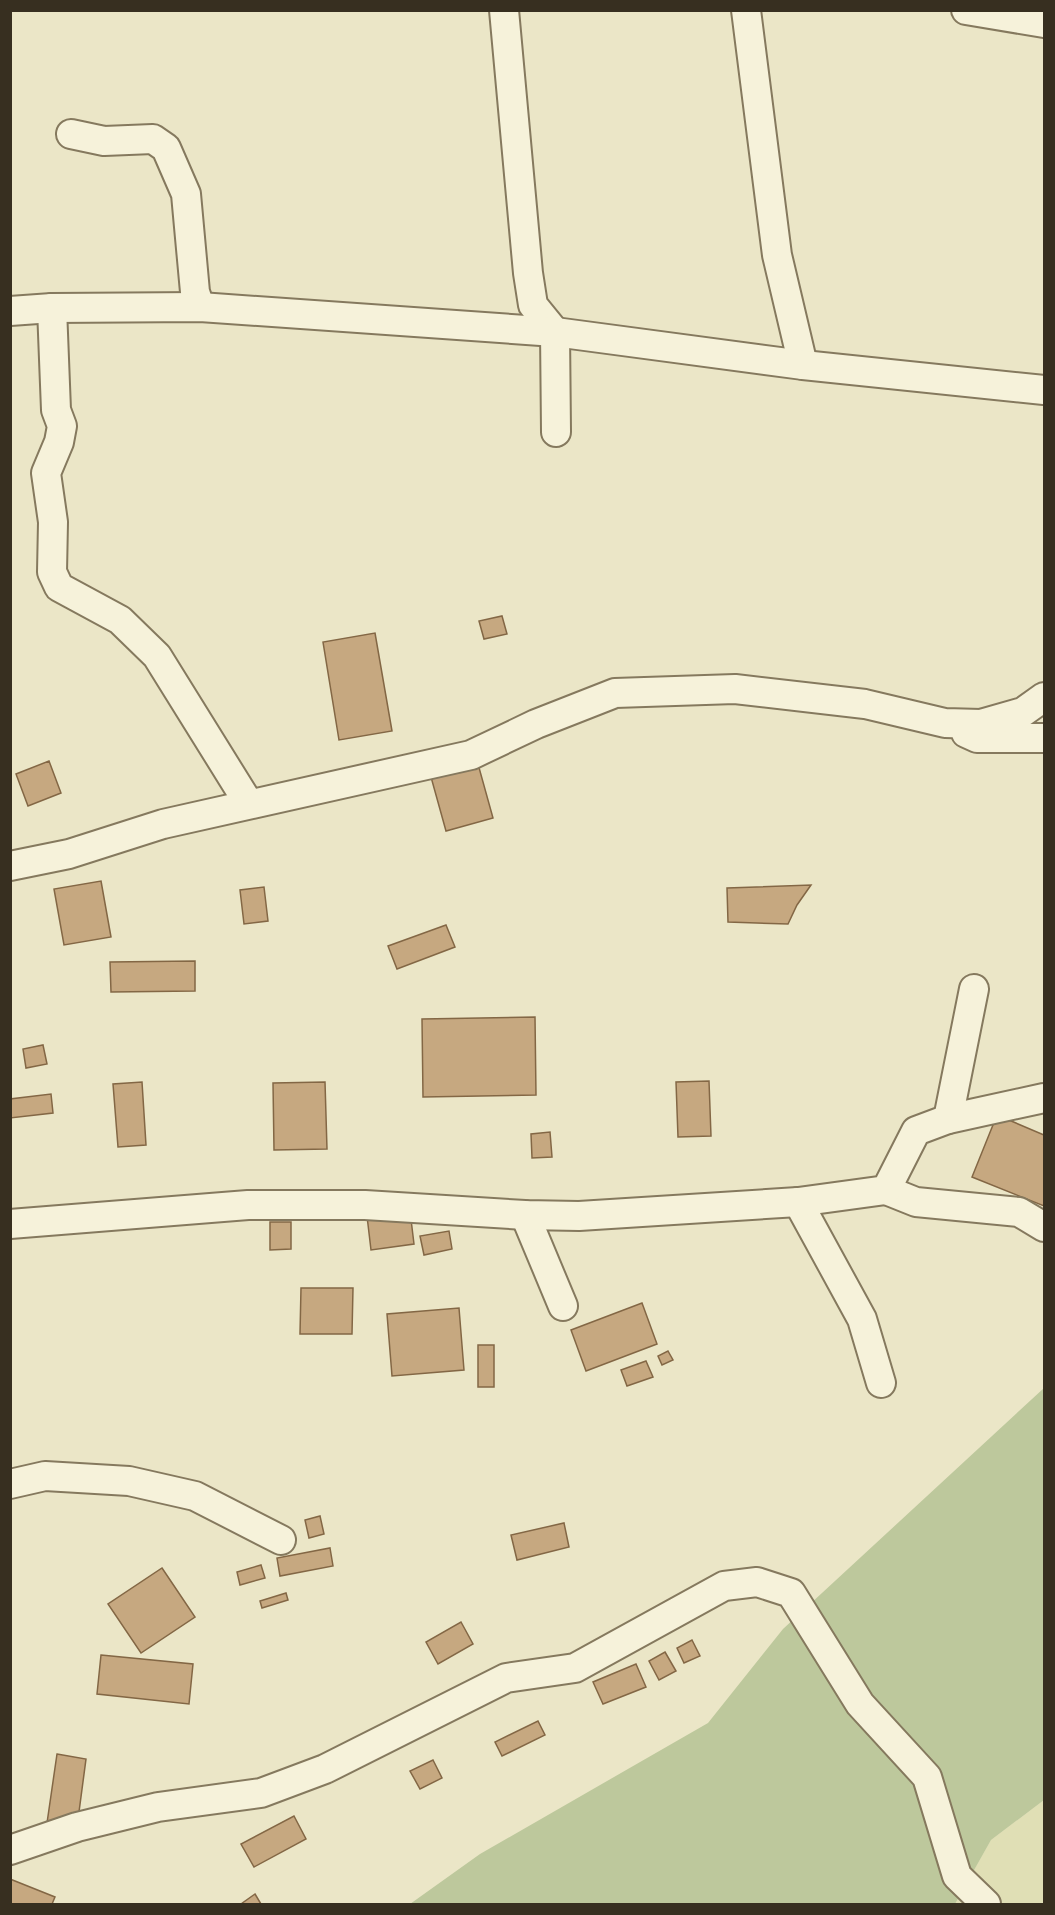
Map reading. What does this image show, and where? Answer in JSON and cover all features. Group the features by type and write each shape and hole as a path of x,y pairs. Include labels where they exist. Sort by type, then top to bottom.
{"street":[{"path":"504,10 528,273 533,305 555,332 556,432"},
{"path":"746,10 777,255 803,365"},
{"path":"966,10 1044,23"},
{"path":"71,134 104,141 153,139 166,148 186,194 195,292 200,307"},
{"path":"10,311 52,308 200,307 555,332 803,365 1044,390"},
{"path":"52,308 56,410 62,426 59,442 46,473 53,522 52,572 59,587 120,620 157,656 249,804"},
{"path":"10,866 69,854 163,824 471,755 536,724 615,693 735,688 865,704 945,723 977,738 1044,738"},
{"path":"945,723 981,724 1023,712 1044,697"},
{"path":"948,1119 974,989"},
{"path":"886,1190 916,1131 948,1119 1044,1098"},
{"path":"10,1224 248,1205 365,1205 579,1216 798,1202 886,1190 916,1202 1018,1212 1044,1227"},
{"path":"798,1202 862,1320 881,1383"},
{"path":"525,1215 563,1306"},
{"path":"10,1484 45,1476 129,1480 195,1496 281,1540"},
{"path":"10,1850 77,1827 158,1807 261,1793 325,1769 506,1678 575,1668 724,1586 757,1582 791,1593 860,1704 927,1777 957,1876 986,1905"}],"green space":[{"path":"1044,1388 1044,1800 991,1840 955,1904 410,1904 480,1854 708,1723 783,1629"},
{"path":"1044,1800 1044,1904 955,1904 991,1840"}],"building":[{"path":"502,616 507,634 484,639 479,621"},
{"path":"375,633 392,731 339,740 323,642"},
{"path":"473,746 493,818 446,831 426,759"},
{"path":"49,761 61,793 28,806 16,774"},
{"path":"101,881 111,937 64,945 54,889"},
{"path":"811,885 797,905 788,924 728,922 727,888"},
{"path":"264,887 268,921 244,924 240,890"},
{"path":"446,925 455,947 397,969 388,946"},
{"path":"195,961 195,991 111,992 110,962"},
{"path":"535,1017 536,1095 423,1097 422,1019"},
{"path":"43,1045 47,1064 26,1068 23,1049"},
{"path":"709,1081 711,1136 678,1137 676,1082"},
{"path":"142,1082 146,1145 118,1147 113,1084"},
{"path":"325,1082 327,1149 274,1150 273,1083"},
{"path":"51,1094 53,1113 10,1118 10,1099"},
{"path":"997,1115 1044,1135 1044,1206 972,1177"},
{"path":"550,1132 552,1157 532,1158 531,1134"},
{"path":"410,1211 414,1244 371,1250 367,1216"},
{"path":"270,1222 291,1222 291,1249 270,1250"},
{"path":"449,1231 452,1249 424,1255 420,1236"},
{"path":"301,1288 353,1288 352,1334 300,1334"},
{"path":"642,1303 657,1344 586,1371 571,1330"},
{"path":"459,1308 464,1370 392,1376 387,1314"},
{"path":"478,1345 494,1345 494,1387 478,1387"},
{"path":"668,1351 673,1360 662,1365 658,1356"},
{"path":"646,1361 653,1377 627,1386 621,1370"},
{"path":"320,1516 324,1534 309,1538 305,1520"},
{"path":"564,1523 569,1547 517,1560 511,1535"},
{"path":"330,1548 333,1566 280,1576 277,1558"},
{"path":"261,1565 265,1578 240,1585 237,1572"},
{"path":"162,1568 195,1617 141,1653 108,1604"},
{"path":"286,1593 288,1600 262,1608 260,1601"},
{"path":"461,1622 473,1644 438,1664 426,1642"},
{"path":"692,1640 700,1656 684,1663 677,1648"},
{"path":"665,1652 676,1671 659,1680 649,1661"},
{"path":"101,1655 193,1664 189,1704 97,1694"},
{"path":"636,1664 646,1687 603,1704 593,1682"},
{"path":"538,1721 545,1735 502,1756 495,1742"},
{"path":"57,1754 86,1759 77,1827 47,1823"},
{"path":"433,1760 442,1778 420,1789 410,1771"},
{"path":"294,1816 306,1839 254,1867 241,1844"},
{"path":"10,1879 55,1897 52,1904 10,1904"},
{"path":"255,1894 261,1904 241,1904"}]}
